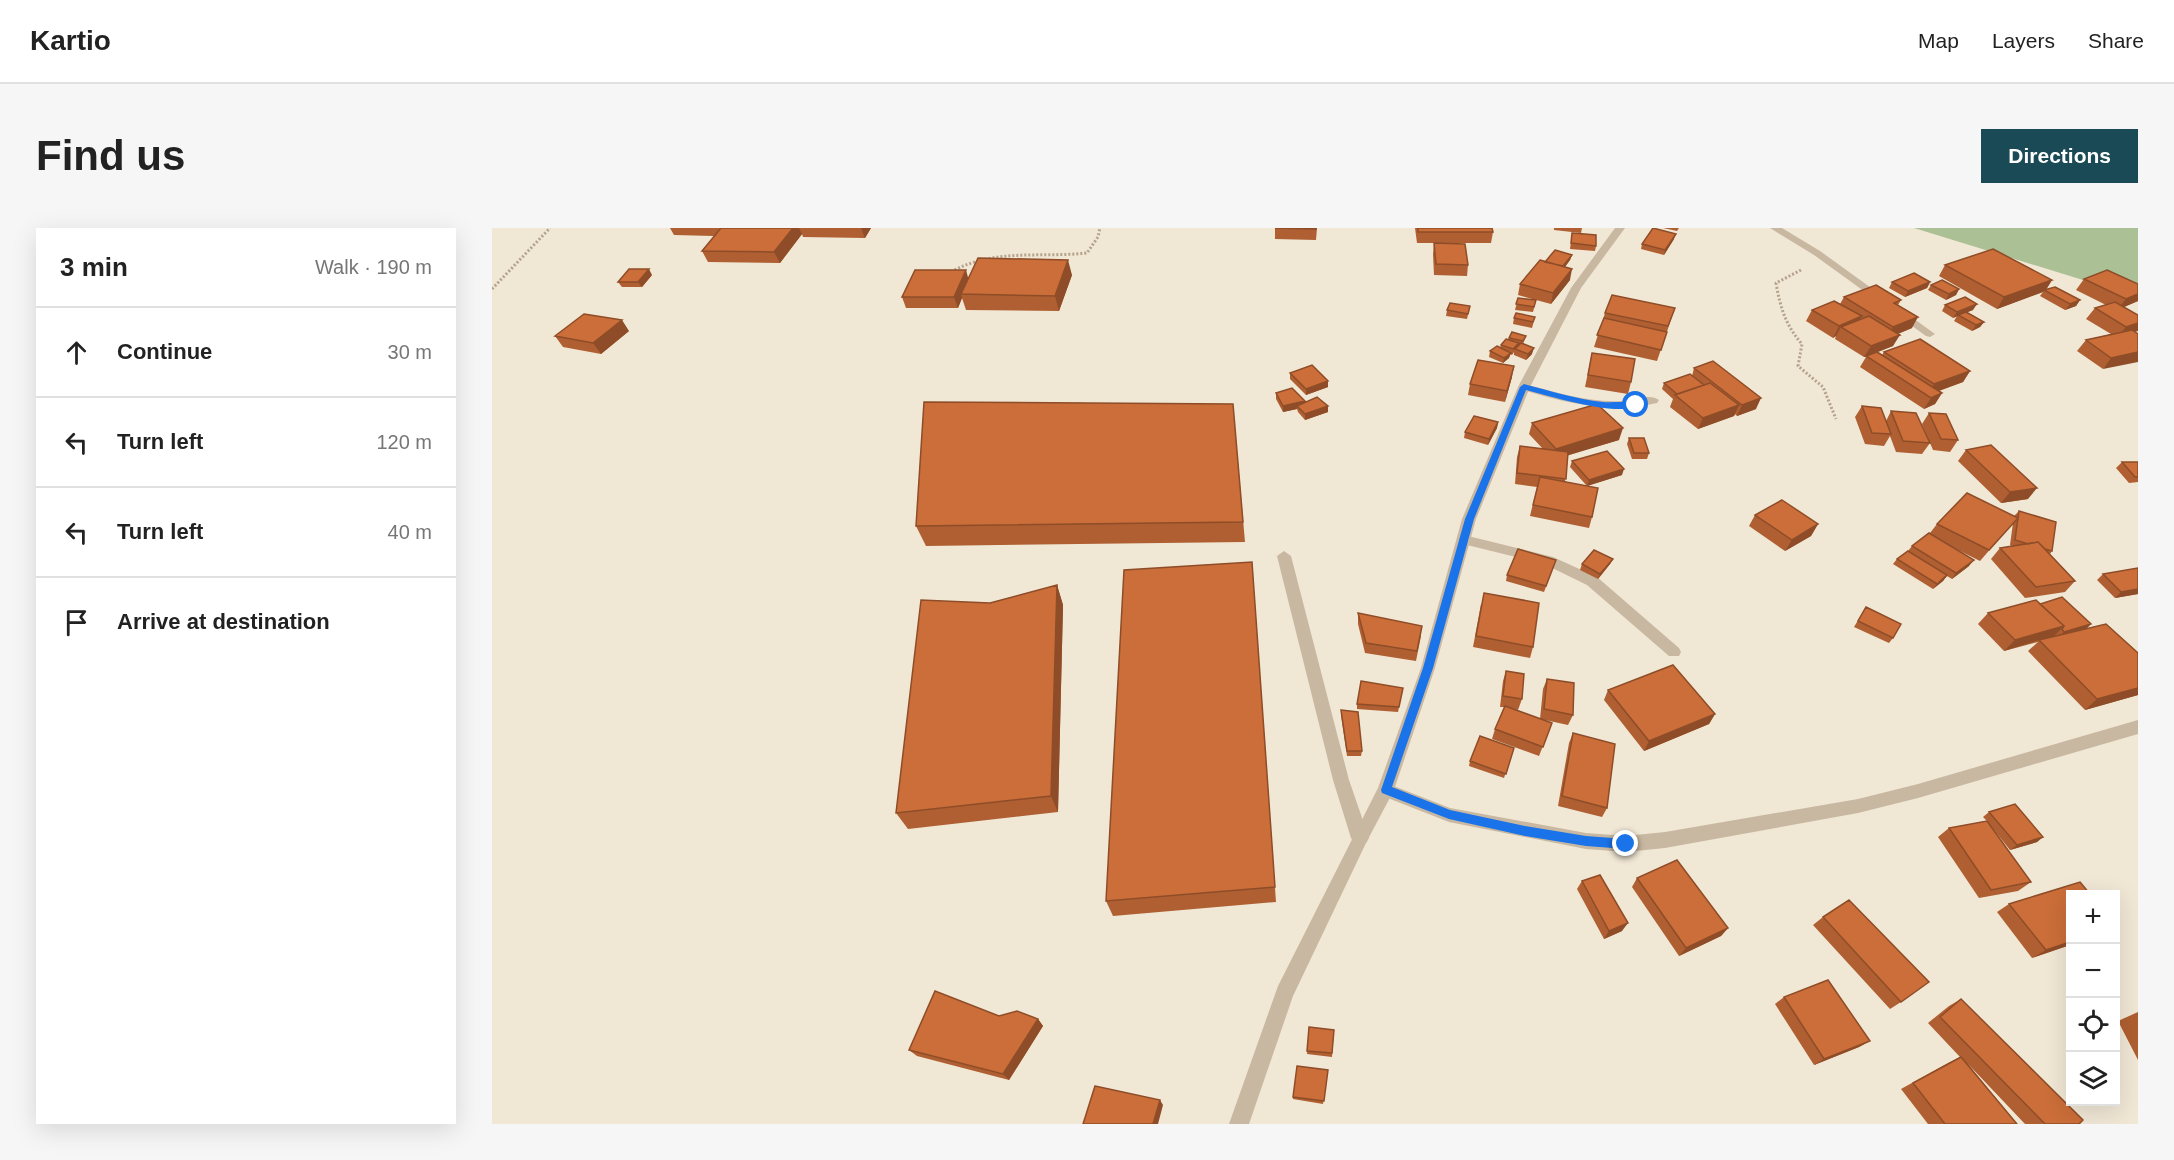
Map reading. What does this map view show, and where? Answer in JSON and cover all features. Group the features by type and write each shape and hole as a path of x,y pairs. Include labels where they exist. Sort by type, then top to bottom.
{"street":[{"path":"1239,1124 1285,993 1359,838 1386,790 1428,668 1469,519 1524,387 1576,288 1620,228"},
{"path":"1775,228 1817,253 1930,333"},
{"path":"1524,387 1561,398 1614,406 1636,405 1653,400"},
{"path":"1464,540 1548,560 1592,580 1674,651"},
{"path":"1284,556 1341,780 1359,838"},
{"path":"1386,790 1449,815 1586,841 1626,844 1665,840 1858,806 1918,791 2138,727"}],"path":[{"path":"492,289 550,228"},
{"path":"951,272 975,258 1073,256 1087,253 1095,243 1100,228"},
{"path":"1817,253 1811,266 1776,283 1786,328 1802,344 1798,366 1823,387 1836,419"}],"green space":[{"path":"1914,228 2138,228 2138,297"}],"building":[{"path":"721,228 793,228 774,252 702,251"},
{"path":"1418,228 1492,228 1493,232 1418,232"},
{"path":"1653,228 1676,234 1665,250 1642,244"},
{"path":"1572,233 1596,235 1596,246 1571,243"},
{"path":"1434,243 1465,244 1468,265 1436,264"},
{"path":"1993,249 2052,280 2004,297 1945,265"},
{"path":"1555,250 1572,255 1563,266 1545,262"},
{"path":"978,258 1068,260 1055,296 961,294"},
{"path":"1540,260 1572,269 1553,293 1520,284"},
{"path":"629,269 649,269 638,282 618,282"},
{"path":"915,270 966,270 954,297 902,297"},
{"path":"2107,270 2138,284 2138,294 2126,299 2084,279"},
{"path":"1914,273 1930,282 1908,291 1892,282"},
{"path":"1942,280 1959,289 1949,294 1931,285"},
{"path":"1876,285 1901,300 1894,303 1918,317 1893,327 1844,297"},
{"path":"2055,287 2080,300 2070,304 2044,290"},
{"path":"1612,295 1675,308 1668,326 1605,313"},
{"path":"1965,297 1977,304 1957,312 1945,305"},
{"path":"1518,298 1536,300 1534,307 1516,304"},
{"path":"1834,301 1862,316 1839,326 1812,310"},
{"path":"2115,302 2138,315 2138,323 2126,327 2095,308"},
{"path":"1450,303 1470,306 1468,314 1447,310"},
{"path":"1966,312 1984,322 1976,325 1958,315"},
{"path":"1516,313 1535,317 1533,322 1514,318"},
{"path":"584,314 622,320 593,343 555,336"},
{"path":"1869,316 1900,335 1871,346 1841,327"},
{"path":"1604,318 1667,332 1661,350 1597,335"},
{"path":"2132,330 2138,334 2138,352 2111,358 2086,340"},
{"path":"1512,332 1526,336 1523,341 1509,338"},
{"path":"1506,339 1519,343 1513,349 1501,345"},
{"path":"1920,339 1970,371 1934,384 1884,352"},
{"path":"1521,343 1534,348 1528,354 1515,349"},
{"path":"1497,346 1511,353 1504,358 1490,351"},
{"path":"1877,352 1942,393 1931,398 1866,356"},
{"path":"1592,353 1635,359 1631,382 1588,375"},
{"path":"1478,360 1514,366 1507,391 1470,384"},
{"path":"1713,361 1761,398 1742,405 1694,368"},
{"path":"1312,365 1328,381 1306,389 1290,373"},
{"path":"1690,374 1704,385 1677,394 1664,383"},
{"path":"1710,383 1739,405 1703,418 1675,395"},
{"path":"1292,388 1305,401 1283,406 1276,393"},
{"path":"1317,397 1328,406 1305,414 1297,406"},
{"path":"924,402 1233,404 1243,522 916,526"},
{"path":"1597,404 1623,428 1556,449 1532,423"},
{"path":"1862,406 1881,408 1891,434 1872,433"},
{"path":"1891,411 1916,413 1930,443 1903,441"},
{"path":"1929,413 1946,414 1958,440 1941,439"},
{"path":"1474,416 1498,422 1489,439 1465,432"},
{"path":"1629,438 1644,438 1649,453 1634,453"},
{"path":"1991,445 2037,488 2010,492 1966,450"},
{"path":"1520,446 1568,452 1566,479 1517,473"},
{"path":"1607,451 1624,469 1589,480 1572,461"},
{"path":"2122,462 2138,462 2138,477 2135,477"},
{"path":"1540,477 1598,488 1592,517 1533,505"},
{"path":"1967,493 2018,518 1989,550 1937,524"},
{"path":"1782,500 1818,524 1792,540 1755,515"},
{"path":"2019,511 2056,522 2052,551 2045,549 2038,542 2028,544 2015,540"},
{"path":"1929,533 1974,560 1956,573 1912,546"},
{"path":"2038,542 2075,581 2036,587 2000,548"},
{"path":"1518,549 1556,560 1546,586 1507,575"},
{"path":"1594,550 1613,559 1600,574 1582,564"},
{"path":"1908,551 1947,575 1937,584 1897,559"},
{"path":"1252,562 1275,887 1106,901 1124,570"},
{"path":"2138,568 2138,589 2121,592 2103,574"},
{"path":"1057,585 1051,796 896,813 921,600 990,603"},
{"path":"1484,593 1539,603 1533,647 1476,636"},
{"path":"2062,597 2091,624 2064,632 2062,629 2064,626 2040,604"},
{"path":"2036,600 2064,626 2015,640 1988,613"},
{"path":"1866,607 1901,624 1893,638 1858,621"},
{"path":"1358,613 1422,626 1417,651 1366,643"},
{"path":"2106,624 2138,653 2138,688 2097,699 2039,640"},
{"path":"1673,665 1715,714 1649,741 1608,690"},
{"path":"1506,671 1524,674 1522,699 1503,696"},
{"path":"1547,679 1574,683 1573,715 1544,709"},
{"path":"1361,681 1403,688 1399,707 1357,704"},
{"path":"1505,706 1552,723 1543,747 1495,729"},
{"path":"1341,710 1358,712 1362,751 1347,751"},
{"path":"1573,733 1615,744 1607,808 1562,796"},
{"path":"1480,736 1514,748 1506,774 1470,761"},
{"path":"2015,804 2043,837 2017,845 1989,812"},
{"path":"1987,821 2031,882 1991,890 1949,828"},
{"path":"1677,860 1728,928 1686,948 1637,878"},
{"path":"1600,875 1628,923 1609,931 1582,881"},
{"path":"2080,882 2087,890 2066,890 2066,943 2046,950 2009,904"},
{"path":"1849,900 1929,982 1901,1002 1823,917"},
{"path":"1828,980 1870,1041 1824,1059 1784,997"},
{"path":"935,991 999,1016 1017,1011 1038,1019 1003,1074 909,1050"},
{"path":"1961,999 2066,1103 2066,1106 2069,1106 2083,1120 2079,1124 2045,1124 1940,1017"},
{"path":"1309,1027 1334,1030 1332,1053 1307,1051"},
{"path":"1961,1057 2017,1124 1945,1124 1913,1083"},
{"path":"1297,1066 1328,1070 1324,1101 1293,1097"},
{"path":"1095,1086 1160,1100 1153,1124 1083,1124"}],"route":[{"path":"1626,844 1586,841 1449,815 1386,790 1428,668 1456,574 1469,519 1524,387 1588,403 1614,406 1636,405"}]}
